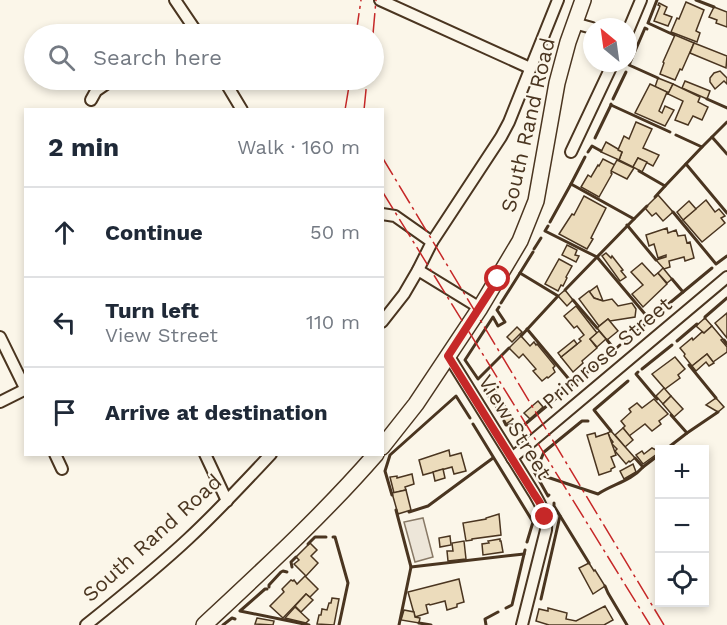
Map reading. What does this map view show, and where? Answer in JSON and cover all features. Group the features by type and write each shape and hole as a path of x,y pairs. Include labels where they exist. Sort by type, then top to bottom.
{"main road":[{"name":"South Rand Road","path":"384,444 416,404 480,308 520,242 536,201 557,83 574,23 583,2"},
{"path":"204,625 276,558 374,456"}],"street":[{"path":"175,0 191,24"},
{"path":"380,0 531,68"},
{"name":"South Rand Road","path":"384,319 404,294 432,242 501,137 558,0"},
{"path":"633,18 641,0"},
{"name":"South Rand Road","path":"574,23 583,26"},
{"path":"571,152 609,72"},
{"path":"91,100 97,90"},
{"path":"230,90 241,108"},
{"path":"384,214 394,216 432,242"},
{"path":"418,270 480,308"},
{"name":"Primrose Street","path":"512,458 727,277"},
{"path":"0,337 24,387"},
{"name":"View Street","path":"448,356 540,503 546,524 522,625"},
{"path":"0,402 24,390"},
{"path":"56,456 62,469"},
{"path":"206,456 227,501"},
{"name":"South Rand Road","path":"86,625 180,546 269,456"}],"shaded area":[{"path":"423,518 433,557 415,562 404,522"}],"building":[{"path":"686,2 704,10 696,31 700,33 697,42 671,32"},
{"path":"659,3 667,7 664,14 672,17 668,26 654,21"},
{"path":"714,7 727,12 727,27 716,23 717,20 709,17"},
{"path":"675,35 694,43 675,80 660,74"},
{"path":"694,43 727,56 726,68 690,53"},
{"path":"720,71 727,78 727,84 724,81 715,89 710,78 714,73"},
{"path":"658,78 673,84 668,94 655,87"},
{"path":"685,81 710,91 707,99 682,88"},
{"path":"650,84 667,92 659,111 662,113 665,106 674,110 665,126 635,113"},
{"path":"673,84 700,97 698,102 708,107 702,120 693,116 688,125 675,120 683,101 668,94"},
{"path":"636,122 652,129 643,148 659,155 653,166 638,158 633,167 619,160 622,152 618,150 624,136 629,139"},
{"path":"606,142 622,152 619,160 601,152"},
{"path":"638,158 647,162 642,172 633,167"},
{"path":"603,159 615,165 599,197 581,187 588,175 591,177"},
{"path":"617,160 634,168 627,179 611,171"},
{"path":"658,195 673,212 663,221 656,213 652,216 645,208"},
{"path":"584,196 606,208 587,249 559,234 572,214 574,215"},
{"path":"706,200 715,212 719,209 725,216 721,218 725,223 702,242 683,220"},
{"path":"689,201 696,209 683,220 677,212"},
{"path":"667,228 668,233 676,230 678,236 685,235 687,243 690,242 694,258 685,261 684,257 669,261 670,267 664,269 656,260 666,255 658,258 654,244 649,246 646,235"},
{"path":"567,245 577,250 575,255 579,256 576,262 562,255"},
{"path":"606,253 611,258 612,256 623,270 621,271 626,277 620,281 602,256"},
{"path":"559,259 572,266 563,286 561,285 558,291 545,284"},
{"path":"642,263 654,276 658,273 667,284 643,307 632,294 643,285 631,272"},
{"path":"663,268 672,279 667,283 658,273"},
{"path":"597,286 603,301 594,298 589,292"},
{"path":"565,290 573,300 567,306 558,296"},
{"path":"589,291 594,298 603,301 612,299 618,306 632,303 636,309 635,317 610,321 608,319 599,326 579,299"},
{"path":"576,306 597,333 590,339 597,348 573,372 561,357 581,341 579,339 584,335 577,326 574,328 564,316"},
{"path":"727,313 727,338 715,323"},
{"path":"705,318 712,326 704,333 696,326"},
{"path":"608,319 618,331 607,340 597,328"},
{"path":"712,326 723,339 721,340 727,347 727,352 713,362 707,354 692,366 680,348"},
{"path":"517,327 522,332 512,342 507,337"},
{"path":"599,331 606,339 597,347 590,339"},
{"path":"521,336 530,346 534,342 537,344 555,366 553,368 555,372 548,378 542,381 533,371 536,369 523,354 519,358 509,348"},
{"path":"574,340 577,344 561,357 558,353"},
{"path":"707,354 714,363 709,366 706,362 696,371 692,366"},
{"path":"675,357 685,369 678,375 680,378 665,389 652,374"},
{"path":"664,388 671,396 663,404 656,396"},
{"path":"495,390 513,419 506,424 488,394"},
{"path":"671,396 683,409 674,417 663,404"},
{"path":"716,398 724,407 718,412 706,405"},
{"path":"654,399 668,414 652,431 645,424 629,436 621,421 631,412 629,409 637,403 642,408"},
{"path":"538,401 543,407 530,419 524,413"},
{"path":"623,428 633,440 625,447 615,435"},
{"path":"611,431 635,458 630,462 626,464 615,451 617,449 611,443 613,442 608,433"},
{"path":"595,433 596,437 608,433 616,455 611,457 615,467 599,475 587,435"},
{"path":"652,448 655,450 655,455 643,464 636,455 642,451 644,454"},
{"path":"449,450 450,456 461,453 466,471 454,474 452,467 423,475 419,460"},
{"path":"633,464 636,472 624,479 620,471"},
{"path":"443,469 445,478 435,481 433,472"},
{"path":"412,474 414,484 405,487 406,490 394,493 390,477 397,476 397,478"},
{"path":"406,490 411,510 398,514 392,493"},
{"path":"499,514 501,535 466,541 463,523"},
{"path":"450,536 451,545 440,547 439,538"},
{"path":"500,539 503,552 483,555 482,544"},
{"path":"464,541 466,559 448,561 447,551 453,551 452,543"},
{"path":"310,543 317,550 311,556 318,563 306,576 294,564 299,560 296,557"},
{"path":"589,563 605,586 593,594 579,568"},
{"path":"305,576 318,589 310,597 306,594 283,618 270,606 284,592 282,589 291,580 297,584"},
{"path":"459,579 464,602 447,610 445,601 429,604 426,605 428,613 415,617 408,592"},
{"path":"306,594 313,600 301,612 295,606"},
{"path":"332,598 339,599 334,625 317,624 322,609 327,610"},
{"path":"605,606 613,620 604,625 549,625 536,621 539,609 548,611 548,608 567,613 566,619 576,621"},
{"path":"295,607 309,620 306,623 285,618"},
{"path":"404,610 414,612 415,617 420,618 419,623 401,620"},
{"path":"257,618 274,621 273,625 255,624"}],"wall":[{"path":"657,0 648,23 674,35"},
{"path":"696,0 714,7"},
{"path":"647,29 645,28 629,65 658,78"},
{"path":"613,99 626,72"},
{"path":"707,99 727,108"},
{"path":"611,104 670,132"},
{"path":"595,138 611,105"},
{"path":"676,135 702,147 727,122"},
{"path":"712,137 727,154"},
{"path":"588,152 592,146 601,151"},
{"path":"639,171 665,186 702,147"},
{"path":"585,157 571,184 634,219 647,206"},
{"path":"686,164 727,213"},
{"path":"550,222 571,184"},
{"path":"655,197 665,186"},
{"path":"673,212 716,264 727,256"},
{"path":"548,226 545,231 597,257 634,219"},
{"path":"627,225 656,260"},
{"path":"534,249 541,238"},
{"path":"521,336 558,296 520,273 533,252"},
{"path":"565,290 597,257 650,320"},
{"path":"660,311 712,268"},
{"path":"501,303 520,273"},
{"path":"672,279 683,292"},
{"path":"705,318 727,298"},
{"path":"573,300 597,328"},
{"path":"499,307 497,310 505,322 498,326 493,317 465,360 478,379 509,348"},
{"path":"625,341 654,317"},
{"path":"677,341 697,324"},
{"path":"522,425 573,384 527,329"},
{"path":"607,340 615,350"},
{"path":"724,340 727,344"},
{"path":"611,353 620,345"},
{"path":"642,369 672,345"},
{"path":"573,384 606,357"},
{"path":"689,365 716,398"},
{"path":"638,372 636,374 657,399"},
{"path":"611,431 594,410 628,381"},
{"path":"486,388 485,391 490,398"},
{"path":"392,495 385,471 390,455 456,396 470,418"},
{"path":"671,415 687,433 718,412"},
{"path":"504,421 506,425 514,425"},
{"path":"588,421 582,421 544,452 535,473 598,494 633,476 643,467"},
{"path":"473,424 533,522 527,542"},
{"path":"671,445 687,433"},
{"path":"409,512 428,506 493,458"},
{"path":"635,458 643,467 655,458"},
{"path":"535,473 549,495"},
{"path":"554,503 589,563"},
{"path":"396,510 411,567 524,554"},
{"path":"541,599 560,516"},
{"path":"308,544 315,537 326,537"},
{"path":"333,537 335,537 348,583 339,625"},
{"path":"506,608 512,605 525,550"},
{"path":"292,567 291,562 296,557"},
{"path":"399,625 411,567"},
{"path":"269,587 281,572 287,572"},
{"path":"605,586 627,625"},
{"path":"267,589 240,611 309,625"},
{"path":"486,625 485,619 498,612"},
{"path":"223,625 232,618 235,619"},
{"path":"419,623 431,625"}],"power":[{"path":"357,24 361,0"},
{"path":"374,24 376,0"},
{"path":"345,108 348,90"},
{"path":"364,108 366,90"},
{"path":"384,160 664,625"},
{"path":"384,194 650,625"}],"route":[{"path":"498,279 448,356 540,503 545,517"}]}
